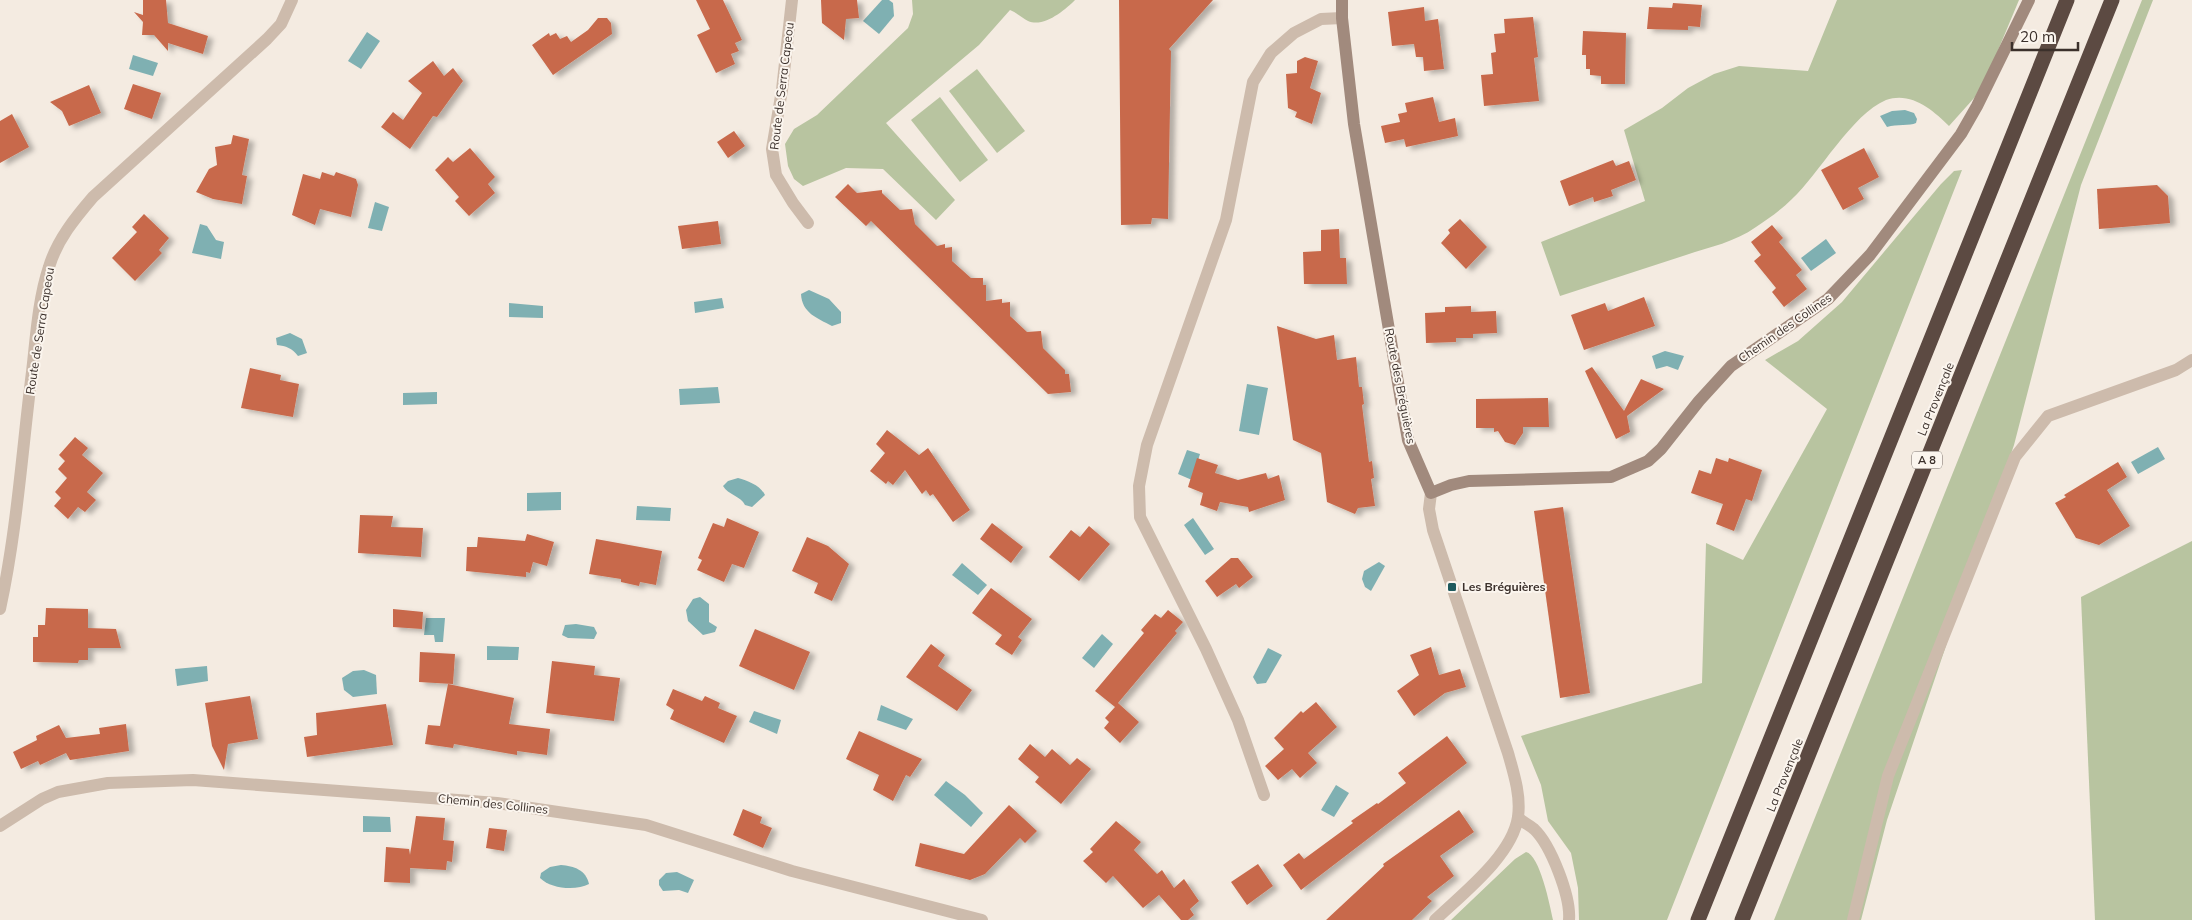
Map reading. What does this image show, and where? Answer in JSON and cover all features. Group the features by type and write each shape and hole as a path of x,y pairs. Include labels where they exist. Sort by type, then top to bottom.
{"highway":[{"path":"1698,920 2067,0"},
{"name":"La Provençale","path":"1742,920 2112,0"}],"street":[{"name":"Route de Serra Capeou","path":"0,609 12,536 38,329 48,268 57,246 73,220 93,197 267,39 281,24 292,0"},
{"name":"Route de Serra Capeou","path":"792,0 782,90 772,149 776,175 808,223"},
{"name":"Route des Bréguières","path":"1342,0 1342,18 1354,124 1408,440 1416,464 1431,493 1429,508 1439,549 1512,768 1516,784 1518,818"},
{"name":"Chemin des Collines","path":"1431,493 1450,485 1469,481 1611,476 1648,461 1661,449 1731,366 1828,299 1870,255 1961,134 1977,106 2029,0"},
{"path":"1264,795 1238,720 1206,648 1140,517 1139,486 1147,445 1226,220 1254,82 1271,53 1294,33 1321,18 1342,18"},
{"path":"1853,920 1888,776 2016,457 2048,416 2176,370 2192,360"},
{"name":"Chemin des Collines","path":"0,826 42,799 58,792 108,783 193,780 497,803 646,825 792,871 982,920"},
{"path":"1435,920 1495,862 1512,835 1518,818 1538,834 1556,865 1566,892 1569,920"}],"green space":[{"path":"912,0 1075,0 1054,17 1041,22 1034,23 1028,21 1010,10 979,45 886,123 955,200 936,220 883,169 846,168 803,186 794,179 788,166 785,144 794,129 817,115 908,28 913,14"},
{"path":"1837,0 2019,0 1991,67 1975,97 1949,126 1929,108 1913,100 1895,98 1886,100 1873,107 1848,131 1792,199 1775,214 1740,237 1560,296 1541,242 1645,201 1624,130 1662,108 1688,88 1714,74 1739,66 1808,71"},
{"path":"2142,0 2153,0 2081,185 2014,445 1887,820 1861,920 1774,920"},
{"path":"977,69 1025,131 997,153 949,91"},
{"path":"940,97 988,160 960,182 911,120"},
{"path":"1962,170 1667,920 1579,920 1578,888 1571,853 1548,821 1541,785 1521,736 1702,683 1706,543 1743,560 1827,409 1765,360 1798,341 1842,302 1941,184 1954,171"},
{"path":"2192,541 2192,920 2095,920 2081,597"},
{"path":"1526,852 1531,855 1540,871 1553,920 1451,920 1515,859"}],"water":[{"path":"882,0 889,0 893,3 894,16 879,34 863,21"},
{"path":"367,32 380,41 361,69 348,61"},
{"path":"133,55 158,63 153,76 129,69"},
{"path":"1905,110 1914,113 1917,119 1916,123 1887,127 1880,116 1892,111"},
{"path":"375,202 389,207 382,231 368,228"},
{"path":"200,224 207,226 216,240 224,242 221,259 192,253"},
{"path":"1826,239 1836,253 1811,271 1801,258"},
{"path":"809,290 829,299 841,312 841,323 832,326 807,310 802,301 801,294"},
{"path":"722,298 724,308 695,313 694,302"},
{"path":"509,303 543,306 543,318 509,317"},
{"path":"290,333 302,339 307,353 298,356 289,348 277,345 276,338"},
{"path":"1665,351 1684,356 1678,370 1667,366 1656,369 1652,356"},
{"path":"1247,384 1268,388 1259,435 1239,431"},
{"path":"718,387 720,403 680,405 679,389"},
{"path":"437,392 437,404 403,405 403,393"},
{"path":"2158,447 2165,459 2138,474 2131,462"},
{"path":"1187,450 1200,454 1192,480 1178,474"},
{"path":"738,478 757,486 765,495 752,507 745,505 741,499 728,492 723,486 728,481"},
{"path":"561,492 561,510 527,511 527,493"},
{"path":"637,506 671,508 670,521 636,520"},
{"path":"1193,518 1214,549 1205,555 1184,525"},
{"path":"1379,562 1385,566 1371,591 1365,587 1362,579 1364,571"},
{"path":"962,563 987,585 978,595 952,575"},
{"path":"700,597 709,604 709,622 717,627 715,632 703,635 688,621 686,610 693,599"},
{"path":"426,618 445,618 443,642 435,642 434,635 424,635"},
{"path":"576,624 594,627 597,633 594,639 568,638 562,635 565,625"},
{"path":"1102,634 1113,644 1094,668 1082,658"},
{"path":"487,646 519,647 518,660 487,660"},
{"path":"1268,648 1282,655 1266,683 1257,684 1253,677"},
{"path":"207,666 208,681 177,686 175,669"},
{"path":"364,670 376,675 377,694 353,697 344,690 342,678 353,671"},
{"path":"881,705 913,719 906,730 877,720"},
{"path":"754,711 781,720 777,734 749,722"},
{"path":"946,781 965,795 983,813 971,827 934,795"},
{"path":"1336,785 1349,793 1334,817 1321,810"},
{"path":"363,816 390,817 391,832 363,832"},
{"path":"570,866 582,872 589,884 577,888 564,888 550,885 540,878 541,873 550,867"},
{"path":"677,872 694,880 688,893 679,890 663,891 659,885 659,880 666,873"}],"building":[{"path":"143,0 166,0 168,23 208,36 203,54 168,43 168,51 154,35 142,35 143,22 134,12 143,15"},
{"path":"696,0 723,0 742,40 735,43 739,51 731,54 735,64 716,73 697,35 710,29"},
{"path":"821,0 857,0 859,18 846,19 844,40 822,23"},
{"path":"1119,0 1213,0 1169,49 1171,51 1168,219 1152,218 1151,224 1121,225"},
{"path":"1673,3 1702,5 1700,27 1688,26 1688,30 1647,29 1649,7 1672,8"},
{"path":"1424,7 1425,21 1438,19 1444,69 1424,71 1423,57 1416,57 1414,44 1392,46 1388,12"},
{"path":"1533,17 1538,57 1534,58 1539,101 1484,106 1481,75 1493,74 1491,53 1496,52 1494,34 1505,33 1504,19"},
{"path":"598,18 607,18 611,23 612,34 553,75 532,45 549,33 550,36 556,33 560,39 567,36 571,42 588,30"},
{"path":"1583,31 1626,33 1625,84 1601,84 1601,76 1590,75 1590,69 1586,69 1586,55 1582,55"},
{"path":"1305,57 1318,61 1310,88 1321,93 1312,124 1295,117 1297,112 1288,108 1286,74 1297,73 1297,61"},
{"path":"433,61 444,76 453,68 463,81 437,117 433,116 410,149 381,127 393,112 403,120 422,93 408,81"},
{"path":"133,84 161,93 152,119 124,109"},
{"path":"89,85 101,113 69,126 62,111 50,102"},
{"path":"1433,97 1439,122 1455,118 1458,136 1406,147 1404,139 1385,143 1381,126 1400,122 1398,114 1407,112 1405,103"},
{"path":"12,114 29,147 0,163 0,121"},
{"path":"734,131 745,146 728,158 717,142"},
{"path":"233,135 249,139 242,175 247,176 242,204 213,199 196,192 209,169 217,165 215,147 231,144"},
{"path":"470,148 495,177 488,184 495,193 469,216 455,201 459,197 435,170 448,157 453,162"},
{"path":"1864,148 1879,177 1858,188 1864,199 1843,210 1821,170"},
{"path":"1613,160 1616,166 1629,161 1636,180 1611,190 1613,196 1594,202 1593,197 1569,206 1560,181"},
{"path":"322,172 334,176 336,172 356,179 358,185 351,217 320,209 315,225 292,215 303,174 320,179"},
{"path":"848,184 857,193 882,190 882,193 900,210 912,209 915,224 937,246 945,244 945,248 952,247 952,261 971,278 983,278 983,285 986,285 986,301 1002,299 1002,303 1010,302 1010,316 1027,332 1041,331 1043,348 1065,370 1065,374 1069,374 1071,392 1048,394 871,221 866,226 835,197"},
{"path":"2157,185 2168,196 2170,223 2099,229 2097,189"},
{"path":"144,214 169,238 159,250 162,253 135,281 112,258 137,232 132,227"},
{"path":"1460,219 1487,247 1466,269 1441,243 1450,233 1448,230"},
{"path":"718,221 721,244 682,249 678,226"},
{"path":"1772,225 1783,238 1779,242 1802,270 1796,275 1807,289 1784,307 1772,292 1776,288 1754,261 1761,255 1751,242"},
{"path":"1339,229 1340,258 1346,258 1347,284 1304,284 1303,252 1321,251 1321,230"},
{"path":"1644,297 1655,326 1584,350 1571,315 1605,303 1608,311"},
{"path":"1471,306 1471,312 1496,311 1497,333 1473,334 1473,338 1456,338 1456,342 1426,343 1425,313 1445,312 1445,307"},
{"path":"1277,326 1316,339 1334,335 1337,360 1356,357 1359,387 1362,387 1364,404 1362,405 1369,462 1372,461 1374,478 1371,479 1375,506 1358,508 1355,514 1327,502 1321,453 1293,440"},
{"path":"1592,367 1624,411 1641,379 1664,389 1627,416 1630,432 1616,439 1585,371"},
{"path":"250,368 281,375 280,380 299,384 293,417 241,408"},
{"path":"1548,398 1549,427 1523,427 1523,433 1515,445 1505,442 1498,431 1494,432 1494,428 1476,428 1476,399"},
{"path":"887,430 919,455 928,448 970,510 953,522 933,494 930,496 926,490 922,494 905,470 893,485 888,481 886,484 870,471 885,453 876,444"},
{"path":"75,437 88,448 82,455 103,473 87,492 96,500 85,512 78,507 68,519 54,506 61,498 55,492 67,478 58,469 65,461 59,455"},
{"path":"1197,458 1218,465 1215,473 1238,480 1266,473 1268,479 1279,475 1285,500 1249,512 1248,507 1220,502 1217,511 1200,505 1203,493 1188,487"},
{"path":"1716,458 1728,462 1729,458 1762,470 1752,501 1746,499 1734,531 1716,524 1723,504 1691,493 1699,470 1711,474"},
{"path":"2118,462 2127,477 2107,490 2130,526 2099,545 2076,538 2055,503 2066,497 2064,495"},
{"path":"1563,507 1590,693 1560,698 1534,511"},
{"path":"360,515 393,516 391,527 423,528 421,557 358,553"},
{"path":"727,518 759,532 744,568 732,564 724,582 697,570 702,560 698,558 713,523 724,527"},
{"path":"992,523 1023,547 1011,563 980,539"},
{"path":"1089,526 1110,544 1079,581 1049,557 1071,530 1080,537"},
{"path":"527,534 554,542 547,566 533,562 530,573 526,572 526,577 466,571 467,547 477,547 478,537 525,541"},
{"path":"807,537 828,546 849,564 832,601 814,593 818,583 792,571"},
{"path":"596,539 662,551 656,585 640,582 639,586 621,582 621,579 589,574"},
{"path":"1231,558 1238,558 1253,577 1239,588 1236,584 1217,597 1205,581"},
{"path":"991,588 1032,619 1018,637 1022,640 1012,655 995,644 1002,635 972,613"},
{"path":"46,608 88,609 88,628 116,629 121,648 88,648 88,660 79,660 78,663 33,662 33,637 38,637 38,625 45,625"},
{"path":"393,609 423,612 422,629 393,627"},
{"path":"1168,610 1183,622 1175,631 1177,633 1118,703 1139,722 1120,743 1104,728 1109,722 1105,718 1115,707 1095,691 1144,633 1141,630 1155,614 1161,618"},
{"path":"755,629 810,652 794,690 739,666"},
{"path":"931,644 945,655 938,666 972,690 957,711 906,677"},
{"path":"1431,647 1439,675 1460,669 1466,687 1445,693 1414,716 1397,691 1419,675 1410,655"},
{"path":"420,652 455,654 453,684 419,682"},
{"path":"552,661 595,666 594,675 620,678 614,721 546,713"},
{"path":"448,684 514,698 509,724 550,729 547,755 517,751 517,755 454,744 453,748 425,744 428,725 440,726"},
{"path":"673,689 702,701 705,696 720,703 718,708 737,716 724,743 670,719 674,710 666,705"},
{"path":"250,696 258,739 228,744 224,770 212,746 205,703"},
{"path":"1316,702 1337,727 1308,753 1317,763 1300,778 1292,769 1278,780 1265,766 1284,749 1274,738 1301,711 1303,713"},
{"path":"386,704 393,745 307,757 304,737 317,735 316,713"},
{"path":"126,724 129,751 70,760 66,753 40,765 38,761 21,769 13,752 37,740 36,736 59,725 66,738 100,734 99,728"},
{"path":"859,731 922,759 910,777 906,775 893,801 873,790 879,775 846,759"},
{"path":"1447,736 1467,763 1301,890 1283,865 1299,853 1304,859 1353,823 1351,821 1406,783 1398,773"},
{"path":"1030,744 1045,757 1052,749 1070,765 1077,758 1091,769 1061,804 1035,782 1039,777 1018,759"},
{"path":"1009,805 1037,831 1025,843 1020,838 985,874 970,880 915,866 920,843 964,854"},
{"path":"743,809 762,817 760,823 772,828 763,848 733,835"},
{"path":"1459,810 1474,832 1440,856 1454,876 1427,897 1432,901 1412,920 1326,920 1384,866 1383,864"},
{"path":"416,816 445,818 443,840 454,841 452,862 447,861 446,870 410,868 410,883 384,882 386,847 409,849 410,855"},
{"path":"1116,821 1141,842 1134,850 1157,874 1162,870 1174,888 1184,879 1199,901 1190,909 1194,915 1188,920 1181,920 1159,895 1143,908 1113,876 1106,883 1083,861 1093,852 1090,849"},
{"path":"489,828 507,830 504,851 486,848"},
{"path":"1258,864 1273,886 1247,905 1231,882"}],"place":[{"name":"Les Bréguières","path":"1452,587"}]}
